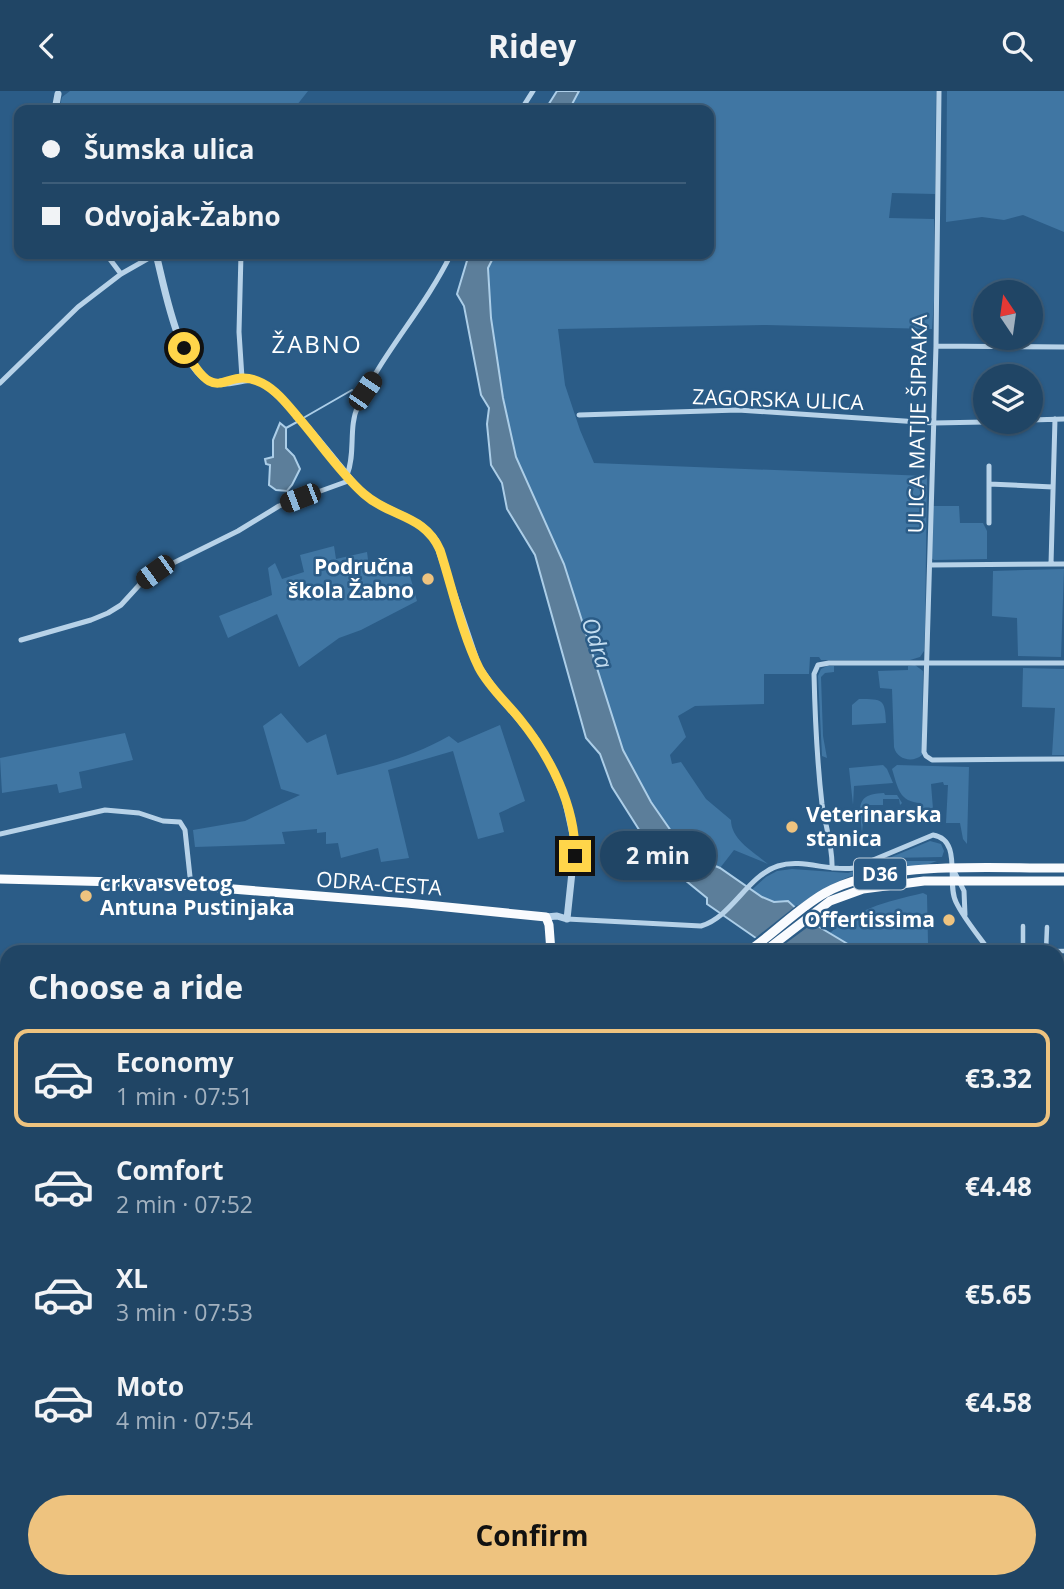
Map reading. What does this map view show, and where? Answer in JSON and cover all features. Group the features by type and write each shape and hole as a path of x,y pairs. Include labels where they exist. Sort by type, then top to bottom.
{"main road":[{"name":"D36","path":"757,945 813,901 838,886 868,876 953,869 1064,869"},
{"name":"ODRA-CESTA","path":"0,879 191,886 547,917"},
{"name":"D36","path":"773,945 841,896 877,886 956,881 1064,881"},
{"path":"547,917 551,945"}],"street":[{"path":"58,93 68,91"},
{"name":"ULICA MATIJE ŠIPRAKA","path":"939,91 936,346 924,752 927,758 933,760 1064,759"},
{"path":"110,259 121,274"},
{"path":"0,383 78,307 121,274 147,259"},
{"path":"157,259 171,320 199,374 206,380 218,383 242,378 270,388 366,495 431,533 440,550 478,666 518,716 549,761 561,787 572,823 575,856 567,919"},
{"path":"241,259 239,332 242,378"},
{"path":"349,477 356,411 365,391 417,314 448,259"},
{"path":"936,346 1064,347"},
{"name":"ZAGORSKA ULICA","path":"579,415 738,410 934,423 973,422"},
{"path":"1051,564 1055,419"},
{"path":"1043,420 1064,419"},
{"path":"989,465 989,523"},
{"path":"21,640 108,613 121,605 155,572 238,531 279,506 349,477"},
{"path":"989,484 1054,487"},
{"path":"930,565 1064,563"},
{"path":"985,945 955,901 956,881 945,841 933,835 864,865 847,869 832,868 816,749 815,669 818,665 829,663 1064,663"},
{"path":"0,834 105,810 139,813 180,823 185,830 191,886"},
{"name":"ODRA-CESTA","path":"547,917 701,926 713,920 764,873 778,866 792,864 832,868"},
{"path":"956,881 964,894 965,915"},
{"path":"1023,926 1023,945"},
{"path":"1046,945 1047,927"}],"shaded area":[{"path":"70,91 308,91 297,105 60,105 62,97"},
{"path":"557,91 579,91 572,105 548,105"},
{"path":"579,91 936,91 935,194 892,193 889,218 934,219 935,286 932,329 766,325 558,329 565,385 594,463 927,476 925,629 924,651 920,657 910,660 821,660 819,657 810,657 809,674 764,674 764,704 695,706 678,716 686,737 670,755 672,764 681,762 706,799 731,820 739,840 768,864 734,850 720,868 687,854 651,802 623,750 564,564 516,457 503,398 491,318 488,268 492,259 714,259 714,105 572,105"},
{"path":"947,91 1064,91 1064,232 1023,215 1004,220 982,217 946,222"},
{"path":"468,259 492,259 488,268 491,318 503,398 516,457 564,564 623,750 651,802 687,854 720,868 762,897 774,902 788,901 811,922 849,945 766,945 707,904 707,898 669,867 643,836 612,787 600,754 586,738 535,555 507,509 502,483 491,465 487,424 489,408 481,395 464,306 457,294"},
{"path":"280,423 286,428 286,448 294,456 300,469 287,491 276,490 269,485 270,465 266,464 265,459 273,457 273,440"},
{"path":"933,506 959,506 960,523 983,523 987,531 987,559 931,558"},
{"path":"334,546 336,559 367,552 369,567 380,564 383,571 407,565 417,601 361,630 339,638 299,667 277,614 228,638 219,616 272,595 268,568 275,563 282,579 304,572 300,555"},
{"path":"1064,569 1061,657 1018,656 1017,618 992,616 993,571"},
{"path":"915,665 923,671 922,755 910,759 898,755 894,747 892,689 880,688 878,671 908,670 908,666"},
{"path":"834,666 834,672 825,673 821,677 823,736 827,758 822,756 818,676 821,669"},
{"path":"1023,668 1064,669 1064,755 1052,755 1055,708 1022,707"},
{"path":"859,699 881,702 885,709 886,723 852,725 852,705"},
{"path":"281,713 307,743 326,734 337,775 408,755 449,736 458,743 500,725 525,801 499,813 504,832 478,839 453,751 388,770 409,858 381,862 378,848 341,858 338,843 326,844 326,832 317,833 317,829 282,832 285,844 195,847 193,830 245,821 300,795 281,789 263,726"},
{"path":"125,733 133,760 79,772 82,788 59,793 57,784 2,793 0,758"},
{"path":"883,765 893,783 854,786 853,805 849,768"},
{"path":"897,765 969,767 967,844 963,839 960,823 946,823 948,785 943,782 931,784 933,809 931,812 922,811 921,803 908,800 900,793 892,769"},
{"path":"874,794 897,795 902,803 900,805 899,799 883,799 883,805 870,805 864,809 862,833 860,810 863,800"},
{"path":"930,841 941,844 944,851 942,857 889,858"},
{"path":"884,861 937,861 876,869 850,876 816,894 783,917 746,895 777,871 792,869 848,873"},
{"path":"923,893 927,895 930,945 840,945 826,937 847,920 883,903"}],"pier":[{"path":"797,905 816,921 783,945 763,945 754,939"}],"waterway":[{"path":"305,417 352,390"},
{"path":"286,428 297,422"}],"place":[{"name":"Područna škola Žabno","path":"428,579"},
{"name":"Veterinarska stanica","path":"792,827"},
{"name":"crkva svetog Antuna Pustinjaka","path":"86,896"},
{"name":"Offertissima","path":"949,920"}],"district":[{"name":"ŽABNO","path":"317,345"}],"route":[{"path":"184,348 199,374 206,380 223,383 242,378 270,388 366,495 431,533 440,550 478,666 534,737 557,777 572,823 575,856"}],"water label":[{"name":"Odra","path":"597,643"}]}
